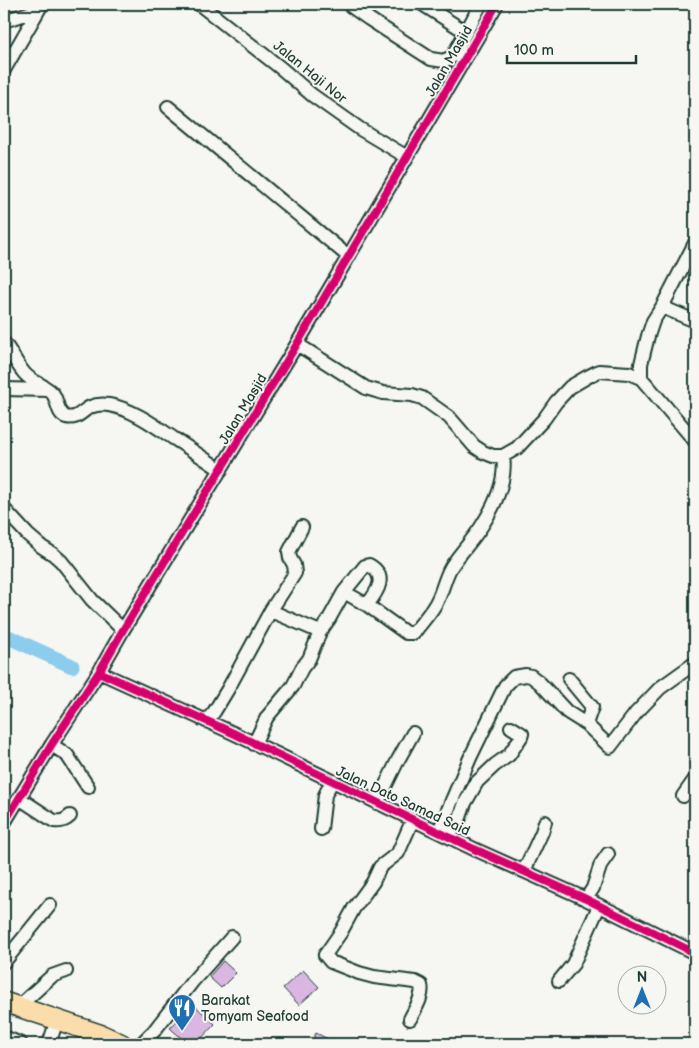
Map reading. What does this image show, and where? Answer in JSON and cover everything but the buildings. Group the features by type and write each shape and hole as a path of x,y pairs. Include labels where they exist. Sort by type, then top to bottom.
{"highway":[{"path":"11,1004 102,1035 122,1044"}],"street":[{"name":"Jalan Haji Nor","path":"199,4 282,68 312,95 366,133 407,157"},
{"path":"348,4 431,59 444,61 453,56 481,4"},
{"path":"422,4 466,32"},
{"name":"Jalan Masjid","path":"4,823 222,470 407,157 493,5"},
{"path":"4,21 40,7"},
{"path":"4,70 40,7"},
{"path":"168,106 348,256"},
{"path":"641,378 641,364 653,321 694,247"},
{"path":"662,307 695,322"},
{"path":"4,342 26,376 48,390 56,399 60,412 64,416 72,417 81,414 89,407 99,405 108,405 126,410 155,426 222,470"},
{"path":"297,344 366,388 383,393 412,395 422,398 449,417 474,446 482,452 493,456 503,456 517,448 570,388 599,371 629,373 641,378 695,441"},
{"path":"21,390 26,376"},
{"path":"4,389 48,390"},
{"path":"344,592 367,605 406,633 412,633 416,630 438,601 451,567 481,528 493,505 502,480 503,456"},
{"path":"4,509 28,536 61,561 92,600 123,630"},
{"path":"206,721 228,689 271,611 295,574 289,552 302,527"},
{"path":"254,744 267,717 293,686 309,659 320,632 344,592 365,566 369,565 379,574 380,580 379,588 367,605"},
{"path":"271,611 320,632"},
{"path":"444,834 470,758 505,686 514,677 531,676 567,712 586,724 610,747 636,713 660,688 695,663"},
{"name":"Jalan Dato Samad Said","path":"99,672 254,744 328,789 377,802 695,953"},
{"path":"569,679 592,706 586,724"},
{"path":"444,834 458,823 465,802 477,782 509,755 521,737 522,734 511,727"},
{"path":"377,802 413,733"},
{"path":"52,745 67,755 88,787"},
{"path":"683,796 695,779"},
{"path":"322,829 328,789"},
{"path":"19,798 54,821 60,822 70,816"},
{"path":"410,1019 421,995 421,985 415,982 374,977 359,973 331,962 325,955 341,932 354,908 373,882 380,867 398,853 413,819"},
{"path":"524,871 545,822"},
{"path":"586,900 593,888 601,864 608,854"},
{"path":"4,962 50,905"},
{"path":"559,981 573,964 599,906"},
{"path":"141,1044 232,937"},
{"path":"11,1004 52,976 66,971"},
{"path":"49,1044 57,1020"},
{"path":"4,1037 21,1044"}],"waterway":[{"path":"4,635 72,666"}],"cycle path":[{"path":"4,823 99,672 297,344 497,4"},
{"path":"99,672 233,733 474,849 586,899 695,953"}],"place":[{"name":"Barakat Tomyam Seafood","path":"182,1032"}]}
